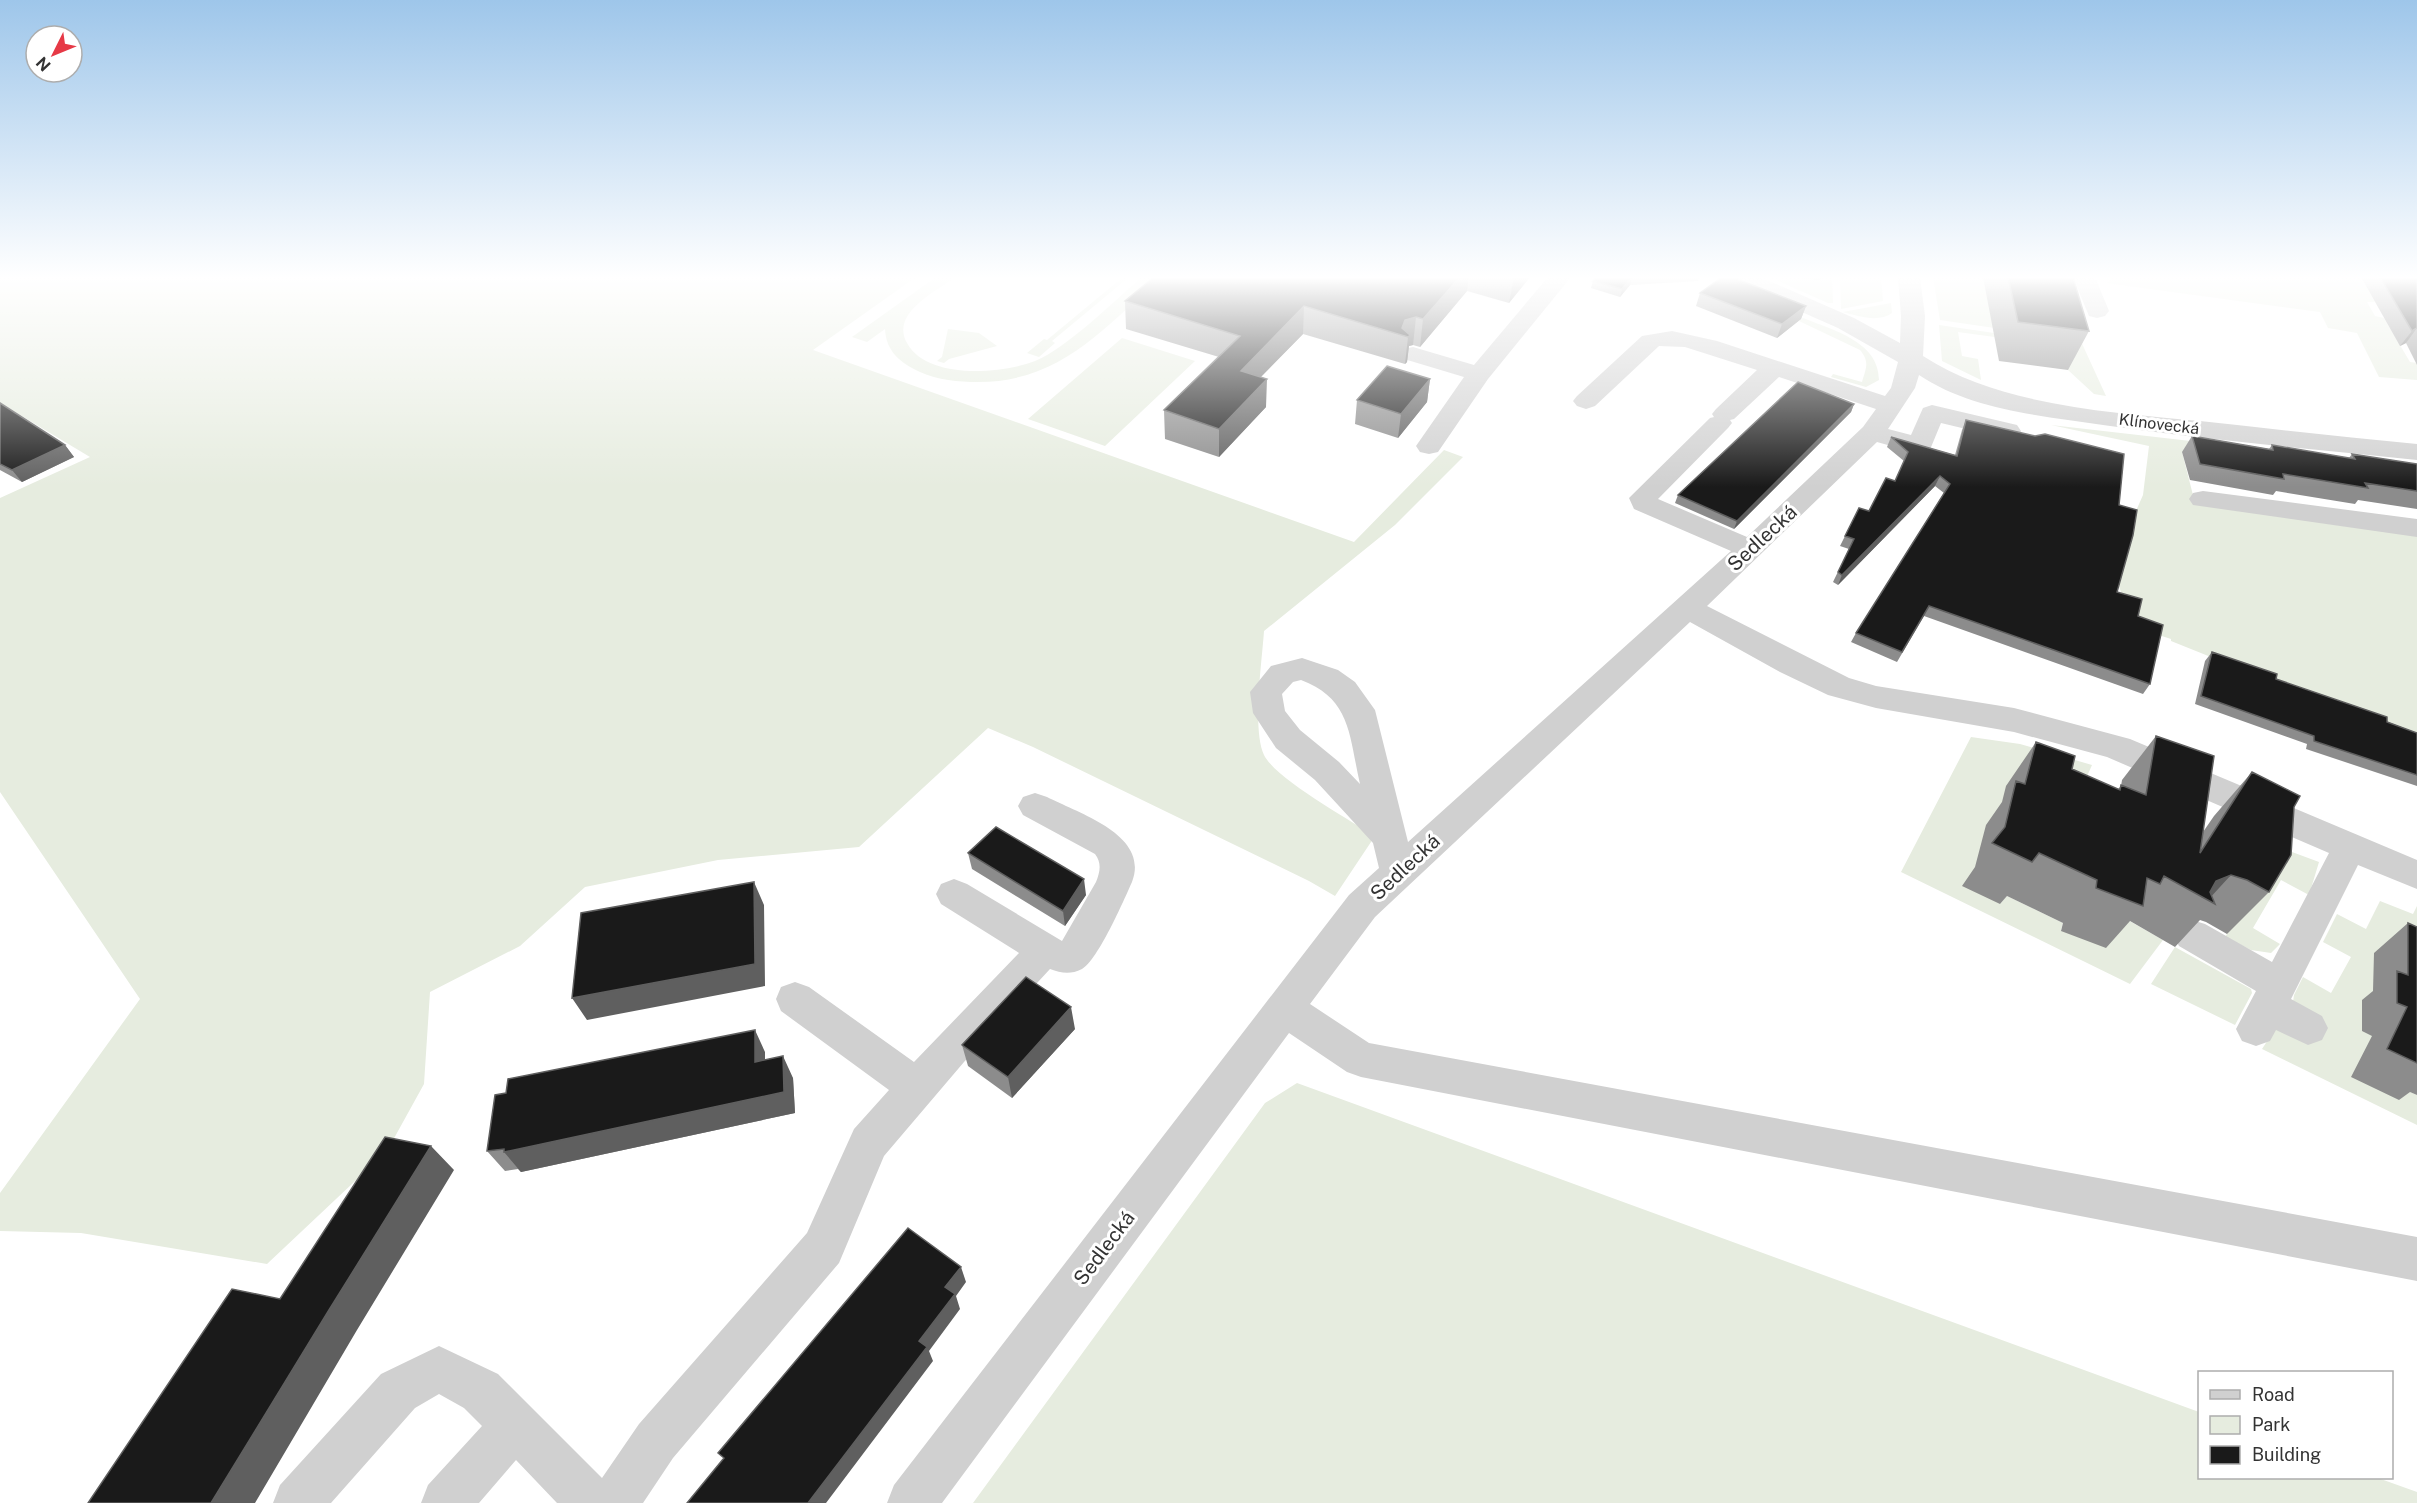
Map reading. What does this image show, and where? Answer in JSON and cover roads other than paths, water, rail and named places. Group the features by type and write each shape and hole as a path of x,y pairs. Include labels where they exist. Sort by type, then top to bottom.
{"street":[{"path":"1429,446 1479,374 1501,347"},
{"path":"1586,401 1643,347"},
{"path":"1711,347 1886,414 1920,446 1932,413"},
{"name":"Klínovecká","path":"1890,347 1940,378 1981,394 2039,408 2151,424 2417,452"},
{"name":"Sedlecká","path":"912,1503 1362,906 1751,549 1886,414 1903,388 1911,359 1912,347"},
{"path":"1413,354 1479,374"},
{"path":"1751,549 1644,503 1643,498 1773,369"},
{"path":"1886,414 1932,413 2030,436"},
{"path":"2204,499 2417,528"},
{"path":"1688,608 1791,664 1839,687 1876,697 2014,720 2067,732 2118,748 2417,875"},
{"path":"1389,837 1327,771 1288,739 1269,713 1266,692 1281,674 1302,669 1327,678 1344,690 1359,710 1398,873"},
{"path":"954,894 1060,958 1069,957 1075,953 1088,935 1117,875 1118,856 1107,844 1035,806"},
{"path":"2268,1007 2350,847"},
{"path":"2192,935 2268,1007 2308,1028"},
{"path":"614,1503 656,1441 823,1248 869,1143 917,1087 1030,967 1043,949"},
{"path":"795,999 917,1087"},
{"path":"1285,1009 1361,1059 2417,1259"},
{"path":"298,1503 398,1391 439,1369 482,1391 592,1503"},
{"path":"446,1503 515,1425"}]}
